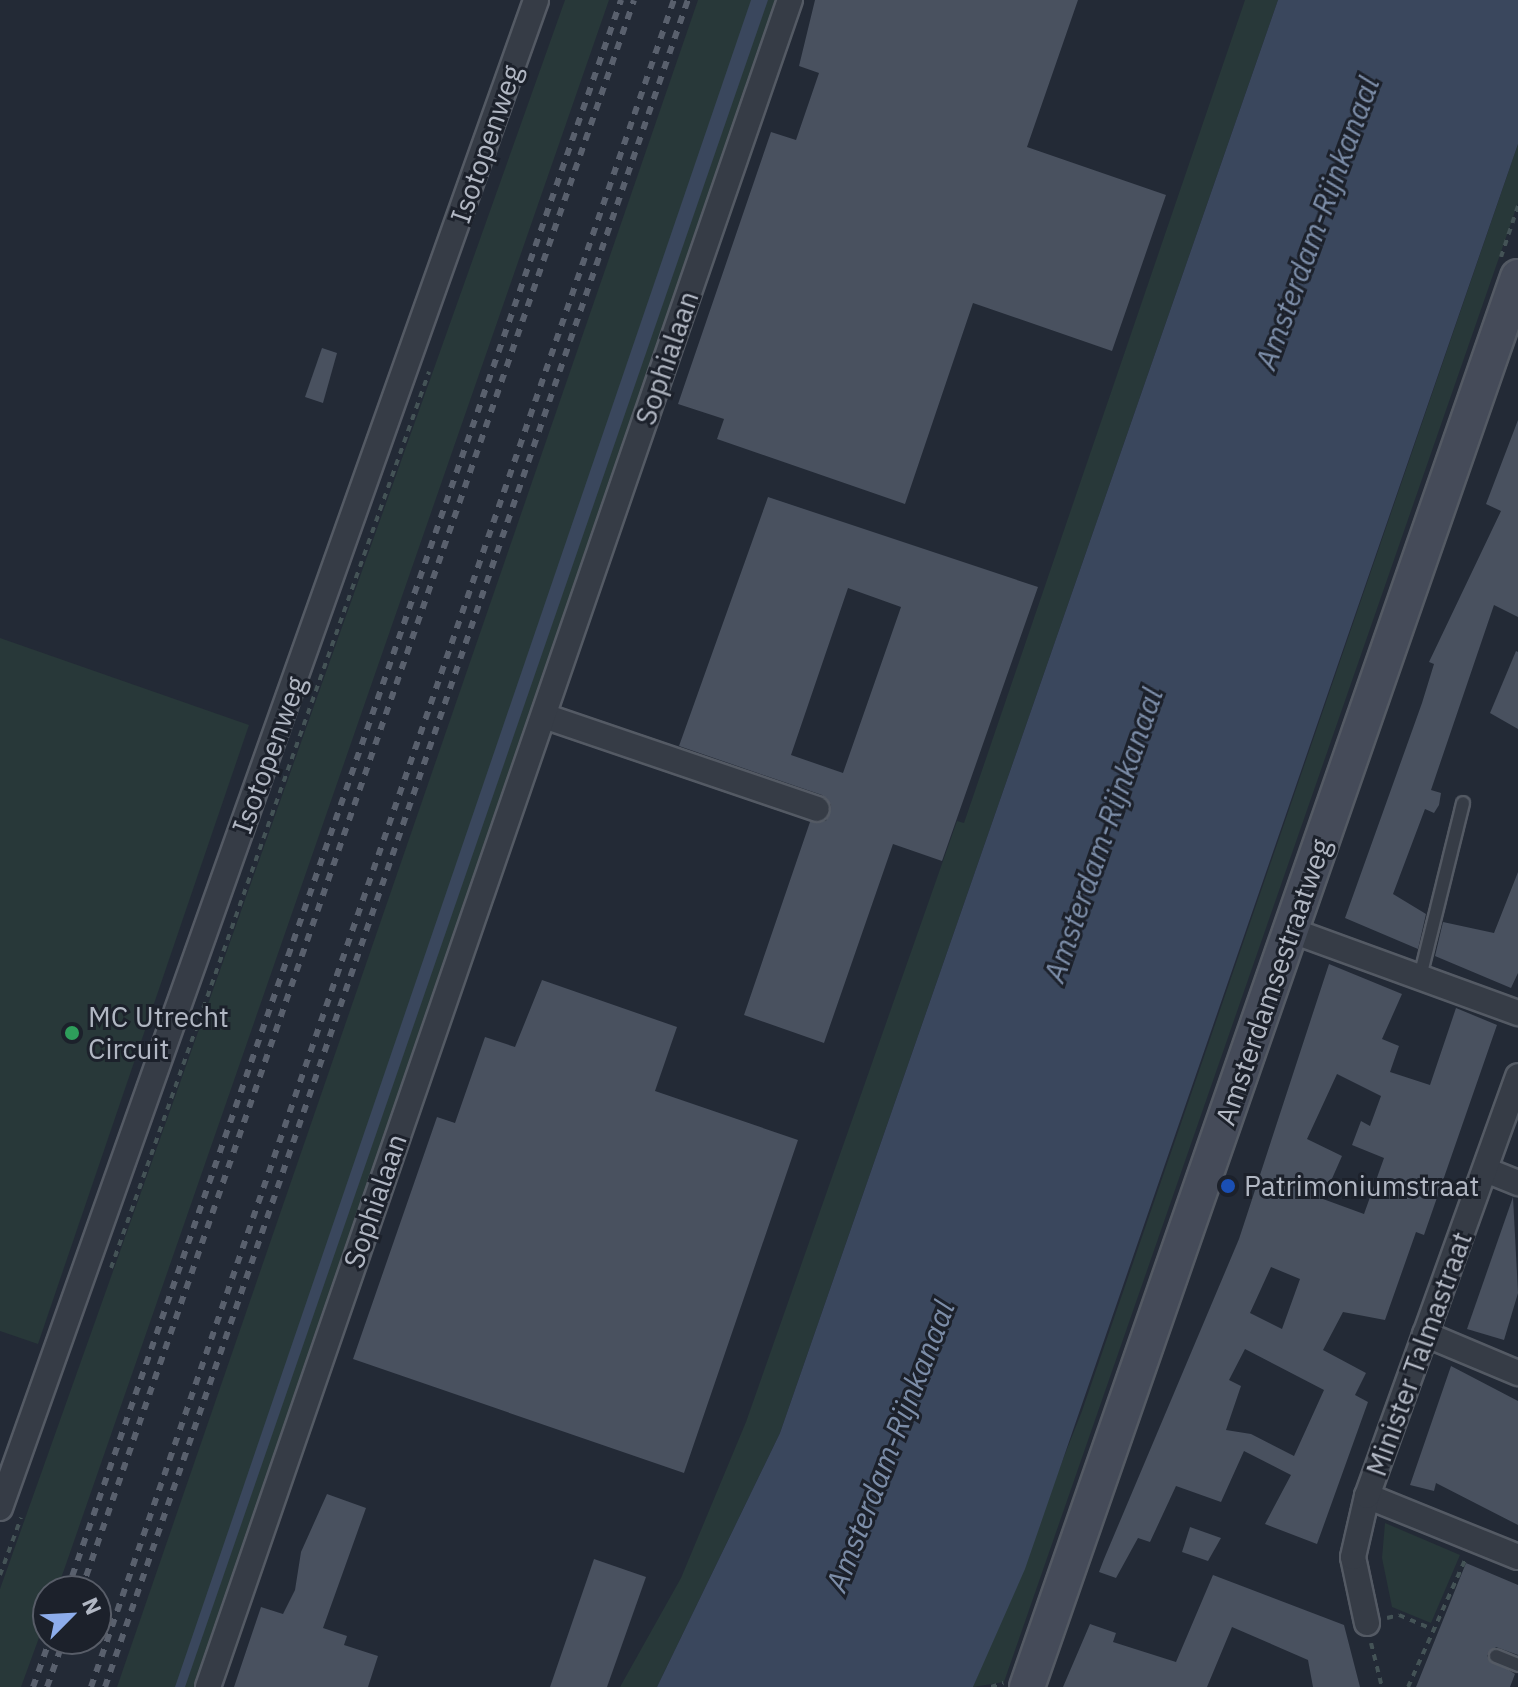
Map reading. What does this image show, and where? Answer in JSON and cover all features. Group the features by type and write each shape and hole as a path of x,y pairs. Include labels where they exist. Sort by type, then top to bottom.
{"main road":[{"name":"Amsterdamsestraatweg","path":"1017,1685 1290,930 1518,277"}],"street":[{"name":"Isotopenweg","path":"0,1508 536,0"},
{"name":"Sophialaan","path":"208,1687 790,0"},
{"path":"544,716 817,809"},
{"path":"1290,930 1518,1013"},
{"name":"Minister Talmastraat","path":"1367,1623 1353,1557 1367,1496 1518,1076"},
{"path":"1486,1170 1518,1183"},
{"path":"1425,1334 1518,1373"},
{"path":"1367,1496 1518,1557"}],"lane":[{"path":"1420,977 1463,803"},
{"path":"1496,1656 1518,1665"}],"path":[{"path":"107,1278 434,359"},
{"path":"0,1575 27,1501"},
{"path":"1408,1687 1474,1539"},
{"path":"1382,1687 1367,1623 1399,1615 1434,1630"},
{"path":"991,1687 1017,1685"}],"shaded area":[{"path":"565,0 609,0 64,1570 62,1575 32,1575 33,1655 21,1687 0,1687 0,1589"},
{"path":"698,0 779,0 198,1687 117,1687"},
{"path":"1245,0 1278,0 780,1433 657,1687 620,1687 681,1578 746,1422 957,821 964,823"},
{"path":"1518,144 1518,203 1004,1682 973,1687 1082,1411"},
{"name":"MC Utrecht Circuit","path":"0,638 249,725 38,1344 0,1331"},
{"path":"1385,1523 1460,1555 1431,1623 1392,1607 1382,1558"}],"water":[{"path":"751,0 768,0 185,1687 175,1687"},
{"name":"Amsterdam-Rijnkanaal","path":"1278,0 1518,0 1518,144 1025,1569 973,1687 657,1687 780,1433"}],"building":[{"path":"815,0 1078,0 1027,147 1166,195 1112,351 973,303 905,504 717,439 724,419 678,404 771,132 796,140 819,73 799,66"},
{"path":"322,348 337,353 323,403 305,397"},
{"path":"1518,420 1518,617 1494,605 1431,790 1441,793 1439,805 1434,813 1425,809 1393,894 1426,914 1418,949 1345,918 1422,703 1434,664 1429,662 1501,511 1486,504"},
{"path":"768,497 1038,587 942,861 893,844 824,1043 744,1015 810,822 826,821 831,805 822,795 679,746","holes":["848,588 901,607 843,773 791,755"]},
{"path":"1518,652 1518,729 1490,713"},
{"path":"1518,872 1518,973 1511,988 1435,956 1443,922 1494,933"},
{"path":"1329,964 1402,994 1382,1039 1399,1046 1390,1072 1430,1085 1456,1008 1497,1025 1424,1235 1416,1232 1385,1320 1343,1312 1323,1350 1366,1373 1355,1395 1368,1402 1317,1544 1265,1524 1291,1475 1244,1451 1221,1502 1176,1486 1150,1542 1138,1538 1116,1578 1099,1572 1104,1559 1239,1239","holes":["1337,1074 1381,1096 1370,1126 1361,1121 1352,1145 1384,1158 1364,1214 1323,1199 1342,1156 1307,1139","1271,1267 1300,1279 1282,1329 1250,1313","1245,1349 1324,1390 1294,1456 1251,1434 1226,1430 1241,1386 1229,1380"]},
{"path":"542,980 677,1027 655,1091 798,1140 684,1473 353,1359 437,1117 455,1123 485,1037 515,1047"},
{"path":"1513,1197 1518,1293 1504,1340 1467,1329"},
{"path":"1451,1366 1518,1401 1518,1525 1436,1483 1434,1491 1410,1485"},
{"path":"327,1494 366,1508 323,1628 347,1636 344,1645 378,1656 368,1687 234,1687 261,1607 283,1614 295,1590 301,1552"},
{"path":"1190,1527 1221,1538 1208,1561 1182,1552"},
{"path":"594,1559 646,1577 607,1687 550,1687"},
{"path":"1466,1563 1518,1585 1518,1655 1496,1647 1487,1656 1515,1674 1510,1687 1416,1687"},
{"path":"1213,1575 1344,1625 1360,1687 1313,1687 1308,1660 1232,1627 1207,1687 1063,1687 1090,1624 1116,1633 1113,1642 1176,1662"}],"railway":[{"path":"73,1575 621,0"},
{"path":"87,1575 634,0"},
{"path":"91,1687 674,0"},
{"path":"105,1687 688,0"},
{"path":"33,1687 44,1655"},
{"path":"47,1687 58,1655"}],"place":[{"name":"MC Utrecht Circuit","path":"72,1033"},
{"name":"Patrimoniumstraat","path":"1228,1186"}]}
